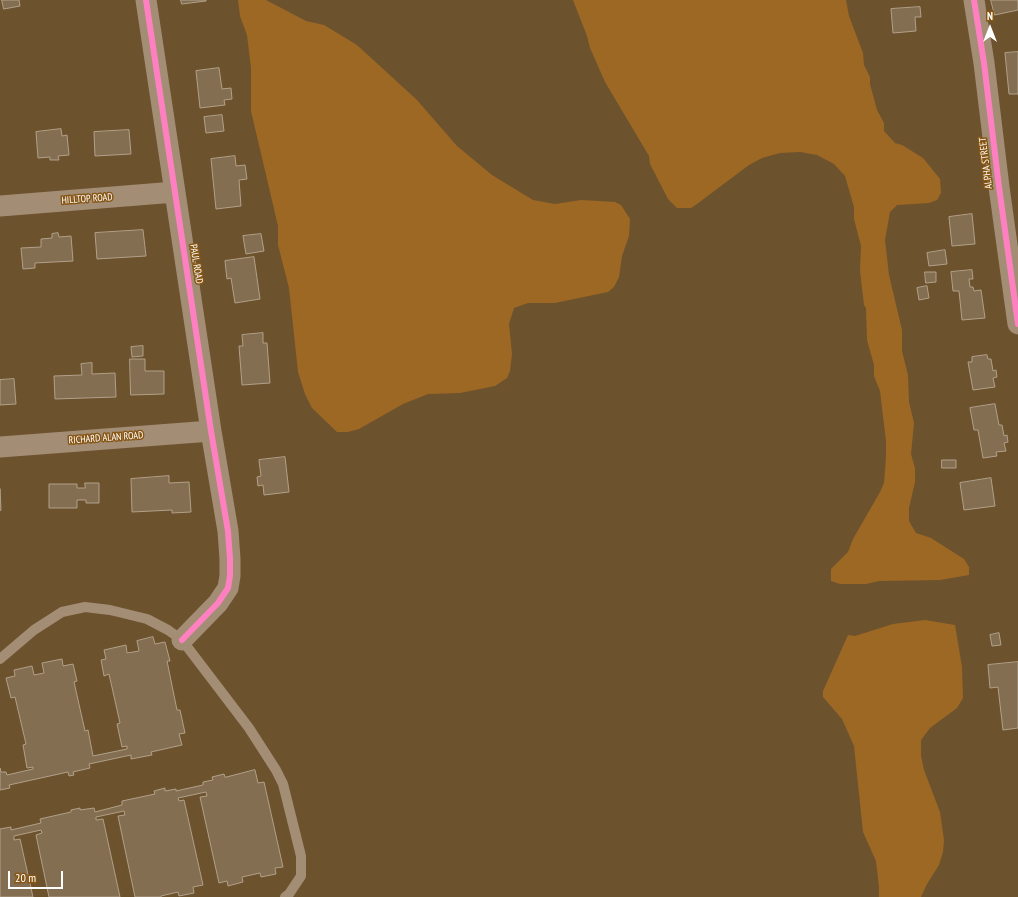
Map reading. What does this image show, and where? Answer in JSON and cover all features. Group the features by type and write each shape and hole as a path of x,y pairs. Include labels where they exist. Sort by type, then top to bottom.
{"street":[{"name":"PAUL ROAD","path":"146,0 211,430 228,531 230,559 228,588 218,603 182,640"},
{"name":"ALPHA STREET","path":"974,0 984,63 1018,324"},
{"name":"HILLTOP ROAD","path":"0,206 175,192"},
{"name":"RICHARD ALAN ROAD","path":"0,446 211,430"}],"lane":[{"path":"0,659 34,630 62,612 85,607 110,610 147,619 168,630 182,640 249,728 276,770 283,784 301,856 301,876 289,894 285,897"}],"shaded area":[{"path":"238,0 266,0 306,21 324,25 357,45 417,100 457,146 492,175 533,200 555,204 581,200 615,202 621,205 630,219 629,236 622,256 619,277 614,287 608,292 555,303 528,303 514,308 509,324 512,354 510,371 507,378 495,386 460,393 428,394 403,404 359,429 348,432 337,432 312,408 305,394 298,372 289,288 278,245 278,226 251,111 251,68 247,35 240,16"},
{"path":"573,0 846,0 849,16 863,53 864,65 870,77 870,84 877,110 884,123 884,131 895,143 902,145 923,158 940,179 941,193 937,200 929,203 897,205 890,212 885,240 889,275 902,330 902,351 908,375 909,402 914,423 911,454 915,468 915,482 909,508 909,521 916,533 931,538 964,559 969,567 969,575 940,580 879,581 866,584 840,584 831,581 831,569 848,552 853,539 880,492 884,483 886,458 886,441 880,391 874,376 874,365 867,340 866,308 864,305 860,271 861,246 854,219 854,207 845,176 834,164 817,155 800,152 780,153 762,158 749,165 691,208 677,208 668,199 650,164 649,156 605,82 590,48"},
{"path":"925,620 955,625 962,667 963,698 957,708 930,728 921,740 921,756 924,770 940,812 944,840 943,852 939,865 921,897 879,897 876,861 863,832 854,746 842,719 823,697 823,691 848,635 855,636 893,624"}],"building":[{"path":"2,0 19,0 20,6 4,9"},
{"path":"181,0 206,0 206,1 182,4"},
{"path":"991,0 1018,0 1018,10 995,15"},
{"path":"920,7 921,17 915,17 916,31 893,33 891,9"},
{"path":"1018,52 1018,94 1009,94 1005,53"},
{"path":"219,68 222,89 231,88 232,99 224,100 225,105 200,108 196,71"},
{"path":"222,115 224,131 206,133 204,117"},
{"path":"61,129 62,136 67,135 69,155 58,156 59,160 50,160 50,157 38,158 36,132"},
{"path":"129,130 131,154 95,156 94,132"},
{"path":"235,156 236,166 245,165 247,179 239,180 241,206 216,209 211,159"},
{"path":"972,214 975,244 952,246 949,217"},
{"path":"143,230 146,256 97,259 95,233"},
{"path":"58,233 59,237 71,236 73,261 35,263 35,268 23,269 21,248 41,247 41,239 52,238 52,234"},
{"path":"261,234 264,251 246,254 243,236"},
{"path":"945,250 947,264 929,266 927,253"},
{"path":"254,257 260,299 235,303 231,278 227,279 225,261"},
{"path":"972,270 973,279 969,279 970,287 973,287 974,291 981,290 985,318 962,320 959,291 953,291 951,272"},
{"path":"925,272 936,272 936,282 926,283"},
{"path":"927,286 929,298 919,300 917,288"},
{"path":"263,333 263,343 267,343 270,383 242,385 239,346 243,346 242,335"},
{"path":"143,346 143,356 132,357 131,347"},
{"path":"987,355 988,359 991,359 993,371 996,370 997,377 993,378 995,387 973,390 968,362 972,362 972,357"},
{"path":"130,359 145,359 145,371 164,371 164,394 131,395"},
{"path":"92,363 92,374 115,373 116,397 55,399 54,376 82,375 81,364"},
{"path":"14,379 16,404 0,405 0,380"},
{"path":"995,404 999,425 1002,425 1004,436 1007,435 1008,442 1004,443 1006,451 996,452 997,456 983,458 978,430 974,430 970,408"},
{"path":"285,457 289,492 264,495 263,485 258,486 257,477 261,476 259,460"},
{"path":"942,460 956,460 956,468 942,468"},
{"path":"169,476 169,483 189,482 191,512 172,513 172,510 132,512 131,479"},
{"path":"991,478 995,506 964,510 960,483"},
{"path":"85,483 99,483 99,503 86,503 86,500 77,500 77,508 49,508 49,484 77,484 77,488 85,488"},
{"path":"0,489 1,510 0,511"},
{"path":"999,633 1001,645 992,646 990,635"},
{"path":"153,637 155,644 165,642 170,661 167,661 177,710 180,710 185,733 179,734 182,745 151,752 152,755 131,759 131,755 89,764 90,768 73,772 74,775 69,776 68,772 9,785 10,788 0,790 0,768 1,772 6,772 7,775 33,769 33,767 27,768 23,745 26,744 15,697 11,698 6,678 15,676 14,670 32,666 34,675 44,673 42,663 62,659 63,666 73,664 77,681 74,682 85,731 88,730 93,756 127,749 127,746 122,747 117,724 120,723 109,674 104,676 101,660 106,659 104,650 126,645 127,653 139,651 137,641"},
{"path":"1018,662 1018,728 1003,730 998,687 990,688 988,665"},
{"path":"255,770 258,783 264,782 283,867 275,868 276,874 261,877 260,873 242,877 243,882 228,886 227,881 219,883 200,797 207,796 206,792 178,798 179,801 184,800 203,885 193,887 194,893 179,896 178,892 161,897 135,897 118,816 125,815 124,811 96,817 96,820 103,819 120,897 49,897 36,835 42,833 41,830 14,836 14,840 20,839 33,897 0,897 0,829 11,827 11,830 41,823 40,819 71,812 71,810 80,808 80,810 94,808 95,812 122,805 122,801 155,794 154,791 165,788 165,791 176,789 176,791 203,785 203,782 213,780 212,777 224,774 225,777"}],"cycle path":[{"path":"146,0 211,431 228,531 230,559 228,588 218,603 182,640"},
{"path":"974,0 984,63 1018,324"}]}
